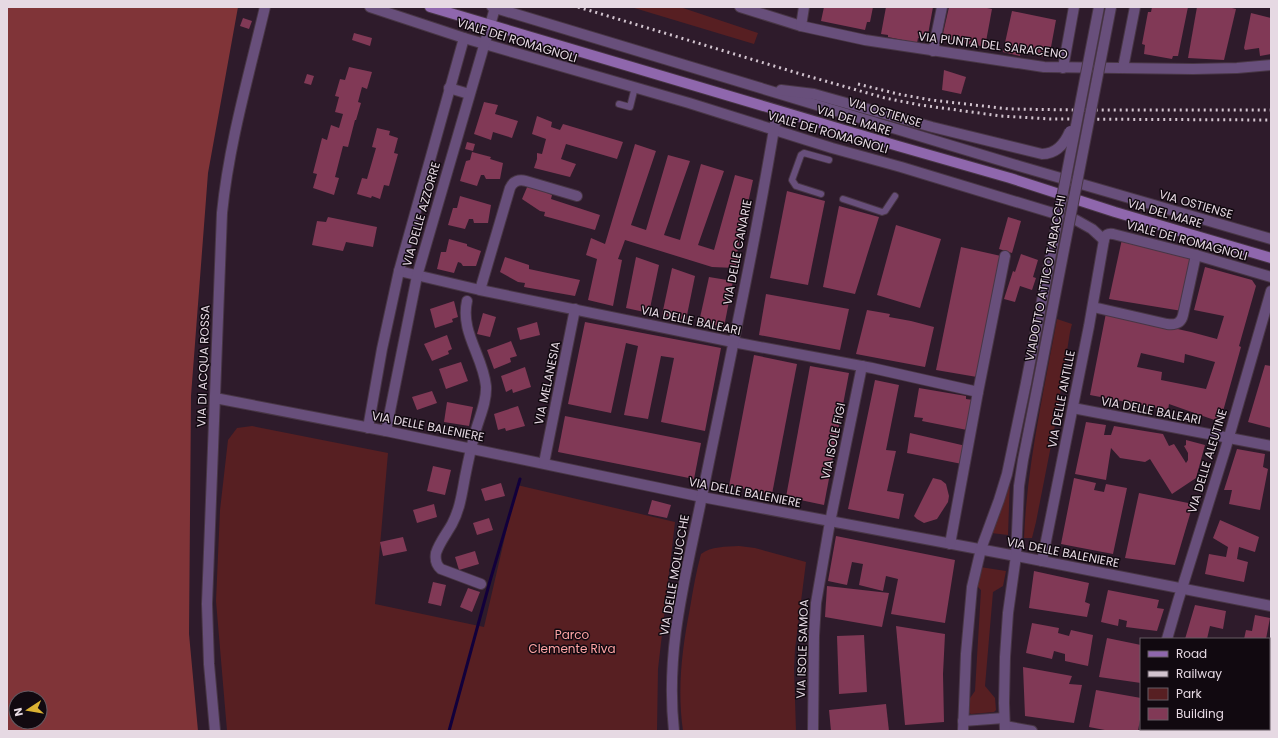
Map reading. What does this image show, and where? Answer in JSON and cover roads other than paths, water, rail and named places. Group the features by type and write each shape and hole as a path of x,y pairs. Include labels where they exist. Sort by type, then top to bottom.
{"main road":[{"name":"VIA DEL MARE","path":"430,7 926,155 1010,178 1115,212 1271,258"}],"street":[{"name":"VIA DI ACQUA ROSSA","path":"215,731 209,670 207,619 222,220 226,179 235,131 265,7"},
{"name":"VIALE DEI ROMAGNOLI","path":"370,7 464,38 635,87 1076,220 1092,229 1104,240 1108,234 1113,234 1196,255 1271,277"},
{"name":"VIA DELLE AZZORRE","path":"386,431 417,276 494,7"},
{"name":"VIA OSTIENSE","path":"494,7 1019,166 1271,239"},
{"name":"VIA PUNTA DEL SARACENO","path":"740,7 801,26 859,39 1044,67 1213,68 1271,65"},
{"path":"801,26 804,7"},
{"path":"932,51 942,7"},
{"path":"1064,68 1074,7"},
{"name":"VIADOTTO ATTICO TABACCHI","path":"963,726 968,620 973,582 981,549 1004,484 1026,383 1078,108 1099,7"},
{"name":"VIADOTTO ATTICO TABACCHI","path":"1005,725 1004,671 1007,628 1016,556 1018,504 1022,465 1111,7"},
{"path":"1122,68 1136,7"},
{"name":"VIA DELLE AZZORRE","path":"368,428 398,271 464,38"},
{"path":"449,88 469,94"},
{"path":"764,89 798,91 814,94 932,127 1045,154 1055,151 1063,144 1078,108"},
{"path":"774,130 777,111"},
{"name":"VIA DELLE CANARIE","path":"702,497 774,130"},
{"path":"480,290 510,188 514,183 520,180 526,181 578,196"},
{"name":"VIA DELLE ANTILLE","path":"1042,561 1073,408 1104,240"},
{"path":"1092,307 1167,324 1173,325 1178,323 1182,320 1196,255"},
{"path":"950,544 1005,256"},
{"name":"VIA DELLE BALEARI","path":"398,271 480,290 733,342 862,366 978,392"},
{"name":"VIA DELLE ALEUTINE","path":"1167,638 1229,438 1271,291"},
{"path":"467,301 465,310 466,324 483,370 486,390 471,448 458,510 450,528 437,550 436,564 441,569 481,584"},
{"name":"VIA MELANESIA","path":"544,463 575,309"},
{"name":"VIA ISOLE FIGI","path":"830,522 862,366"},
{"name":"VIA DELLE BALENIERE","path":"215,398 471,448 702,497 981,549 1271,606"},
{"name":"VIA DELLE BALEARI","path":"1073,408 1271,446"},
{"name":"VIA DELLE MOLUCCHE","path":"674,731 672,688 676,625 683,583 702,497"},
{"name":"VIA ISOLE SAMOA","path":"814,731 813,657 815,616 830,522"},
{"path":"963,726 1005,725 1032,731"}],"lane":[{"path":"619,104 630,107 635,87"},
{"path":"821,194 796,186 792,180 801,155 804,153 829,160"},
{"path":"843,200 882,212 895,196"}],"waterway":[{"path":"449,731 490,581 520,479"}],"railway":[{"path":"578,7 804,75 885,98 920,105 1001,116 1050,119 1271,120"},
{"path":"858,84 898,94 931,100 1009,109 1271,110"}],"park label":[{"name":"Parco Clemente Riva","path":"572,641"}]}
